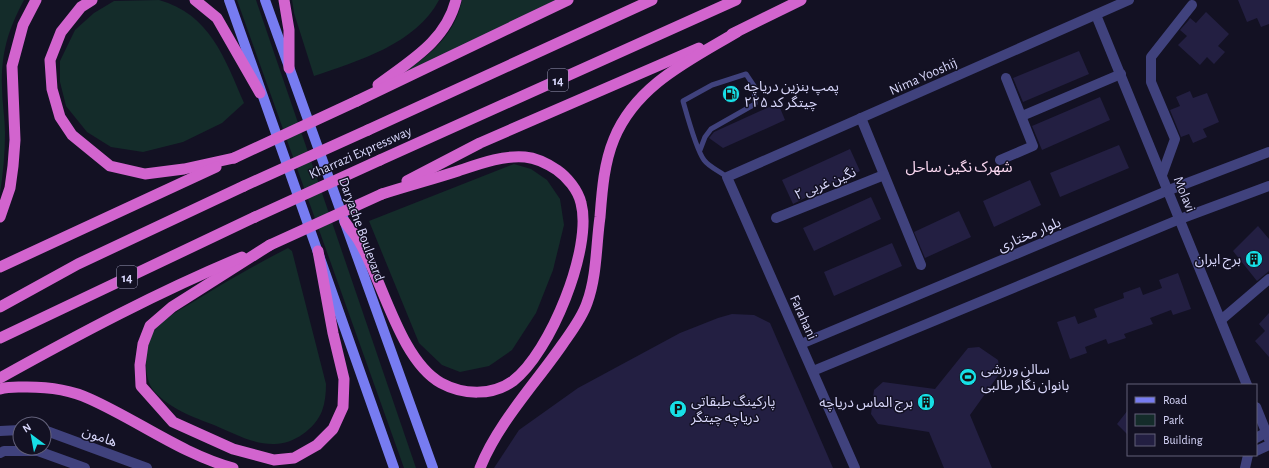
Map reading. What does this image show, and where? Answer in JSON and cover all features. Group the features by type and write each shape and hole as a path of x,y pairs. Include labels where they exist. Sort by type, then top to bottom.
{"highway":[{"path":"0,217 10,188 13,166 15,140 12,66 23,25 36,0"},
{"path":"92,0 81,7 61,32 50,60 52,89 60,117 72,135 110,166 145,174 184,169 234,158"},
{"path":"195,0 217,18 260,93"},
{"path":"284,0 289,30 289,68"},
{"path":"357,101 429,47 444,31 454,12 456,0"},
{"path":"0,267 357,101 568,0"},
{"name":"Kharrazi Expressway","path":"0,306 78,264 244,186 652,0"},
{"name":"Kharrazi Expressway","path":"0,338 255,217 736,0"},
{"path":"0,378 113,316 191,278 270,245 382,194 480,144 737,32 801,0"},
{"path":"480,468 502,427 577,324 587,304 593,283 604,181 614,140 628,113 647,91 671,72 737,32"},
{"path":"345,222 359,240 409,349 425,370 440,383 464,392 490,391 512,381 531,362 548,336 570,287 583,237 583,220 581,202 566,177 546,163 526,157 491,161 382,194"},
{"path":"270,245 172,307 150,326 143,344 140,364 142,386 172,422 234,449 274,460 294,458 317,445 333,429 343,407 344,378 333,333 318,251"},
{"path":"0,389 7,387 47,387 89,398 164,439 215,463 233,468"}],"main road":[{"path":"229,0 260,93 318,251 394,468"},
{"name":"Daryache Boulevard","path":"266,0 433,468"}],"street":[{"name":"Nima Yooshij","path":"727,177 1129,0"},
{"path":"1162,175 1174,139 1151,82 1151,57 1192,5"},
{"name":"Molavi","path":"1096,14 1169,190 1247,384"},
{"path":"1022,116 1121,74"},
{"path":"1000,160 1034,146 1006,78"},
{"path":"861,118 921,265"},
{"name":"بلوار مختاری","path":"801,344 1169,190 1269,152"},
{"name":"نگین غربی ۲","path":"776,218 884,174"},
{"name":"Farahani","path":"727,177 855,468"},
{"path":"813,371 1180,219 1269,186"},
{"path":"1221,320 1269,279"},
{"path":"1257,409 1268,434 1257,438"},
{"path":"0,431 12,430"},
{"name":"هامون","path":"52,433 146,468"},
{"path":"1257,451 1269,445"},
{"path":"0,453 38,451 85,468"},
{"path":"1245,468 1248,456"}],"lane":[{"path":"700,150 704,137 711,129 755,104 754,86 746,74 712,85 683,101 689,124 704,161 727,177"}],"green space":[{"path":"0,0 24,0 14,21 4,52 2,93 5,141 0,194"},
{"path":"159,0 177,7 191,16 214,40 230,70 244,103 222,123 183,142 143,152 111,147 87,132 66,106 60,82 60,61 75,30 94,13 114,1"},
{"path":"237,0 256,0 416,468 404,468"},
{"path":"292,0 439,0 429,15 416,28 401,39 367,57 314,76 294,13"},
{"path":"462,0 569,0 403,73 432,51 448,33 454,24"},
{"path":"514,164 531,169 547,180 560,199 564,225 553,270 536,313 512,350 489,366 460,372 442,365 419,343 369,221"},
{"path":"288,248 292,251 326,384 326,394 319,418 303,434 282,443 259,443 236,435 190,415 167,403 154,391 150,385 146,370 147,353 154,331 167,318 228,281"}],"building":[{"path":"1238,0 1269,0 1269,24 1261,27 1257,18 1247,22"},
{"path":"1206,12 1229,34 1218,46 1225,52 1214,64 1207,57 1200,65 1178,45 1187,36 1180,30 1190,18 1196,23"},
{"path":"1079,51 1089,74 1023,102 1013,78"},
{"path":"1190,91 1193,98 1207,93 1219,122 1203,129 1207,137 1193,143 1189,134 1181,137 1170,110 1180,106 1176,97"},
{"path":"1100,97 1110,120 1042,150 1032,126"},
{"path":"778,103 785,120 723,148 709,138 714,132"},
{"path":"1119,145 1129,168 1060,197 1050,173"},
{"path":"850,149 860,171 793,204 782,180"},
{"path":"1030,180 1041,205 994,227 983,201"},
{"path":"871,197 881,219 814,251 803,228"},
{"path":"959,211 971,237 925,258 914,232"},
{"name":"برج ایران","path":"1258,226 1269,239 1269,271 1257,281 1233,251"},
{"path":"892,243 902,266 834,296 824,272"},
{"path":"1178,273 1191,309 1173,315 1171,310 1150,318 1153,324 1124,334 1126,338 1108,344 1106,339 1085,347 1087,353 1070,359 1057,322 1075,316 1078,324 1097,317 1094,309 1124,298 1123,293 1140,287 1143,295 1162,288 1159,280"},
{"path":"1269,313 1269,357 1255,341 1265,331 1259,324"},
{"name":"پارکینگ طبقاتی دریاچه چیتگر","path":"732,314 754,315 770,323 833,468 494,468 519,430 578,388 680,333"},
{"name":"برج الماس دریاچه","path":"979,347 998,360 1000,373 970,415 992,468 944,468 929,432 878,424 871,414 874,390 883,382 935,389 968,348"},
{"path":"1127,411 1127,434 1117,424"}],"place":[{"name":"پمپ بنزین دریاچه چیتگر کد ۲۲۵","path":"731,94"},
{"name":"برج ایران","path":"1254,259"},
{"name":"سالن ورزشی بانوان نگار طالبی","path":"968,377"},
{"name":"برج الماس دریاچه","path":"926,402"},
{"name":"پارکینگ طبقاتی دریاچه چیتگر","path":"678,409"}],"district":[{"name":"شهرک نگین ساحل","path":"959,167"}]}
